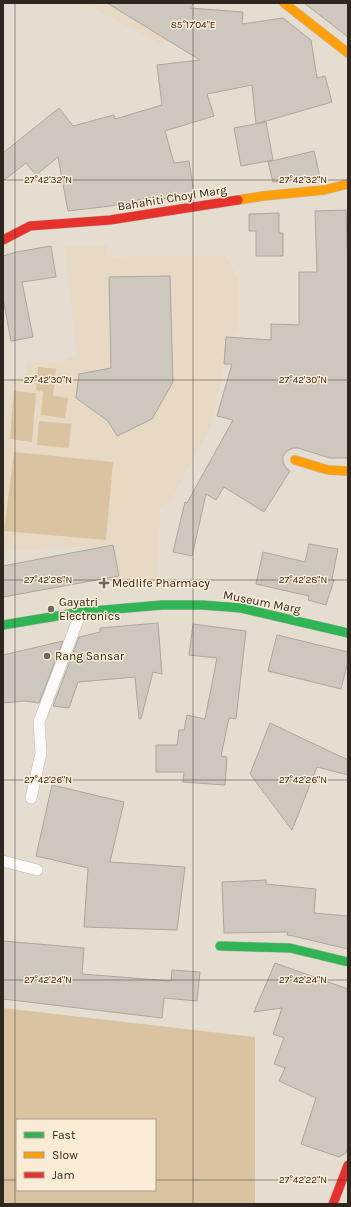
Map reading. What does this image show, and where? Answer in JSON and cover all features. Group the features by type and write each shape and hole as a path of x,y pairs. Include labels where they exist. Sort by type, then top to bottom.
{"street":[{"path":"284,3 348,54"},
{"name":"Bahahiti Choyl Marg","path":"3,240 30,226 110,220 263,196 324,190 348,184"},
{"path":"295,460 328,470 348,471"},
{"name":"Museum Marg","path":"3,625 81,612 162,605 202,605 241,608 348,633"},
{"path":"220,946 290,948 348,962"},
{"path":"334,1204 348,1164"}],"lane":[{"path":"31,798 41,753 39,722 81,612"},
{"path":"3,861 38,870"}],"shaded area":[{"path":"85,3 167,3 170,40 161,44"},
{"path":"64,245 107,245 107,257 226,256 239,281 239,330 226,337 224,364 211,426 170,502 160,507 157,581 118,586 119,576 113,545 3,551 3,457 12,380 26,373 26,363 61,361 77,354"},
{"path":"38,367 56,369 53,396 68,398 65,418 41,415 43,391 36,390"},
{"path":"14,391 36,393 32,442 10,439"},
{"path":"39,421 71,424 69,448 37,445"},
{"path":"14,452 113,462 106,540 4,531"},
{"path":"3,1008 255,1037 255,1204 3,1204"}],"building":[{"path":"107,3 194,3 190,8 243,12 242,24 283,18 311,40 317,78 325,76 332,102 256,124 252,85 207,94 214,116 165,131 174,163 189,161 194,194 157,200 157,196 111,206 68,211 58,157 36,175 26,163 3,181 3,153 59,108 73,126 114,115 115,119 162,105 157,65 200,60"},
{"path":"304,3 348,3 348,37"},
{"path":"266,122 273,160 241,166 234,128"},
{"path":"314,151 320,177 273,182 268,162"},
{"path":"346,210 348,274 348,458 330,458 298,448 293,448 287,451 283,456 283,462 286,468 290,471 264,512 224,487 216,500 206,494 192,556 173,552 185,502 187,503 233,420 217,416 232,364 224,364 226,337 271,340 271,324 299,325 299,272 317,272 315,211"},
{"path":"279,213 279,233 283,233 283,256 256,256 256,231 249,231 249,214"},
{"path":"51,246 56,277 22,282 33,337 11,341 3,298 3,256 16,252"},
{"path":"170,276 173,382 152,419 117,436 108,421 76,398 79,374 111,368 109,277"},
{"path":"309,544 338,549 332,579 334,580 326,605 308,600 309,596 256,584 263,552 305,562"},
{"path":"113,545 119,576 3,597 3,566"},
{"path":"158,623 162,674 153,672 141,719 139,719 135,677 78,682 69,708 53,706 79,637 100,632 100,628"},
{"path":"193,624 246,631 236,719 229,718 221,756 227,757 225,785 183,782 184,772 156,772 156,745 177,745 179,730 184,730 187,715 205,719 217,658 189,655"},
{"path":"277,635 348,652 348,661 341,689 268,671"},
{"path":"63,641 39,703 25,701 3,703 3,655"},
{"path":"270,723 348,760 348,775 317,767 292,830 250,774"},
{"path":"52,785 124,802 110,862 185,867 177,930 84,927 88,868 36,856"},
{"path":"266,880 266,884 316,889 314,913 348,916 348,949 287,935 288,932 224,933 222,882"},
{"path":"3,941 84,948 82,974 171,981 172,970 200,972 197,1001 164,998 162,1018 3,999"},
{"path":"275,963 348,989 348,1147 346,1153 339,1157 301,1144 316,1098 279,1081 285,1068 274,1064 284,1038 273,1034 282,1008 254,1012"}],"traffic: fast":[{"path":"3,625 81,612 162,605 202,605 241,608 348,633"},
{"path":"220,946 290,948 348,962"}],"traffic: slow":[{"path":"284,3 348,53"},
{"path":"238,200 324,190 348,184"},
{"path":"295,460 328,470 348,471"}],"traffic: jam":[{"path":"3,240 30,226 110,220 238,200"},
{"path":"333,1204 348,1165"}],"place":[{"name":"Medlife Pharmacy","path":"104,583"},
{"name":"Gayatri Electronics","path":"51,609"},
{"name":"Rang Sansar","path":"47,656"}]}
